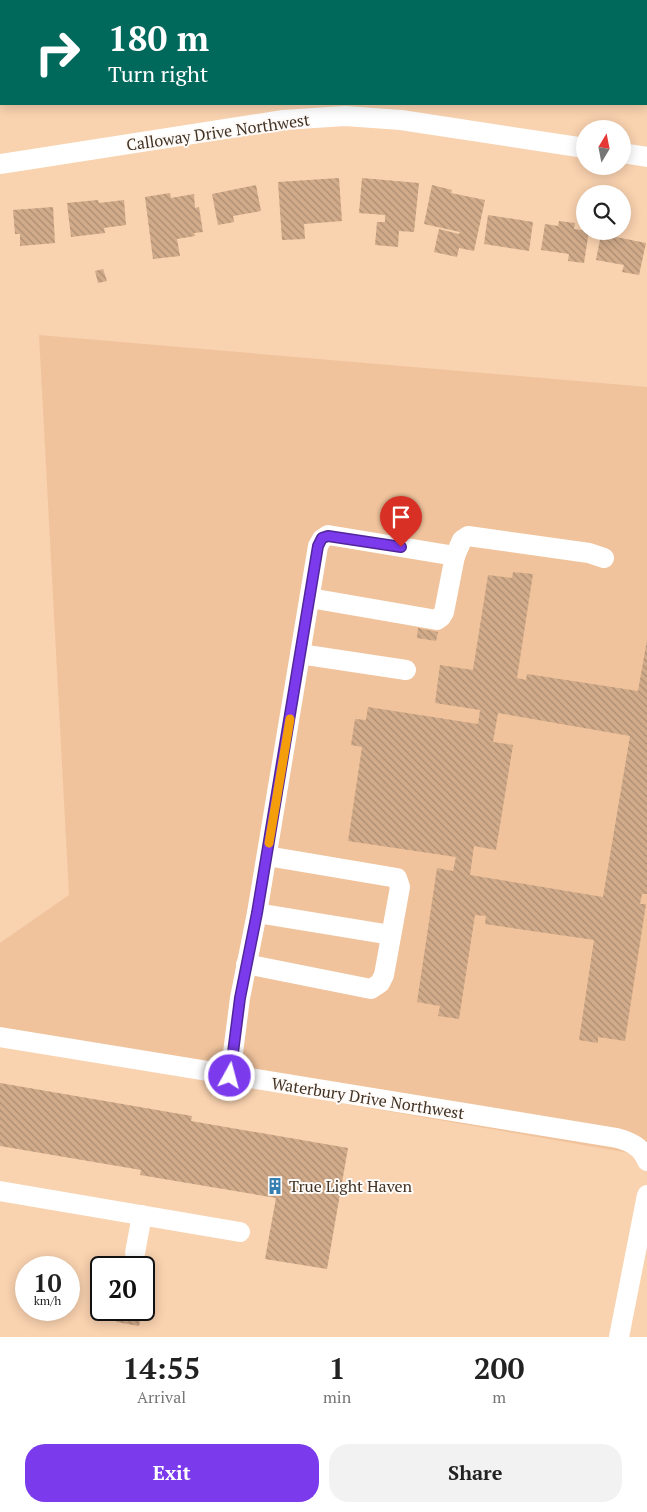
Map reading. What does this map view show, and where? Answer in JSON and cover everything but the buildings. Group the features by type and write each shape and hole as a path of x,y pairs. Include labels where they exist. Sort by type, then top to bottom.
{"street":[{"name":"Calloway Drive Northwest","path":"0,164 283,120 345,116 401,120 576,147"},
{"path":"631,154 647,157"},
{"path":"230,1076 246,964 267,856 318,546 322,538 328,536 455,556"},
{"path":"310,598 437,620 444,612 455,556 462,540 468,536 590,553 604,558"},
{"path":"300,654 406,670"},
{"path":"246,964 371,989 380,983 384,975 400,886 397,878 267,856"},
{"path":"257,913 391,935"},
{"name":"Waterbury Drive Northwest","path":"0,1037 617,1138 631,1142 646,1157"},
{"path":"0,1191 240,1232"},
{"path":"619,1337 647,1195"},
{"path":"135,1253 142,1215"}],"shaded area":[{"path":"39,335 647,387 647,1156 0,1044 0,943 69,895"}],"slow traffic":[{"path":"269,843 290,719"}],"place":[{"name":"True Light Haven","path":"275,1186"}],"route":[{"path":"230,1076 240,998 257,913 318,546 322,538 328,536 401,547"}]}
